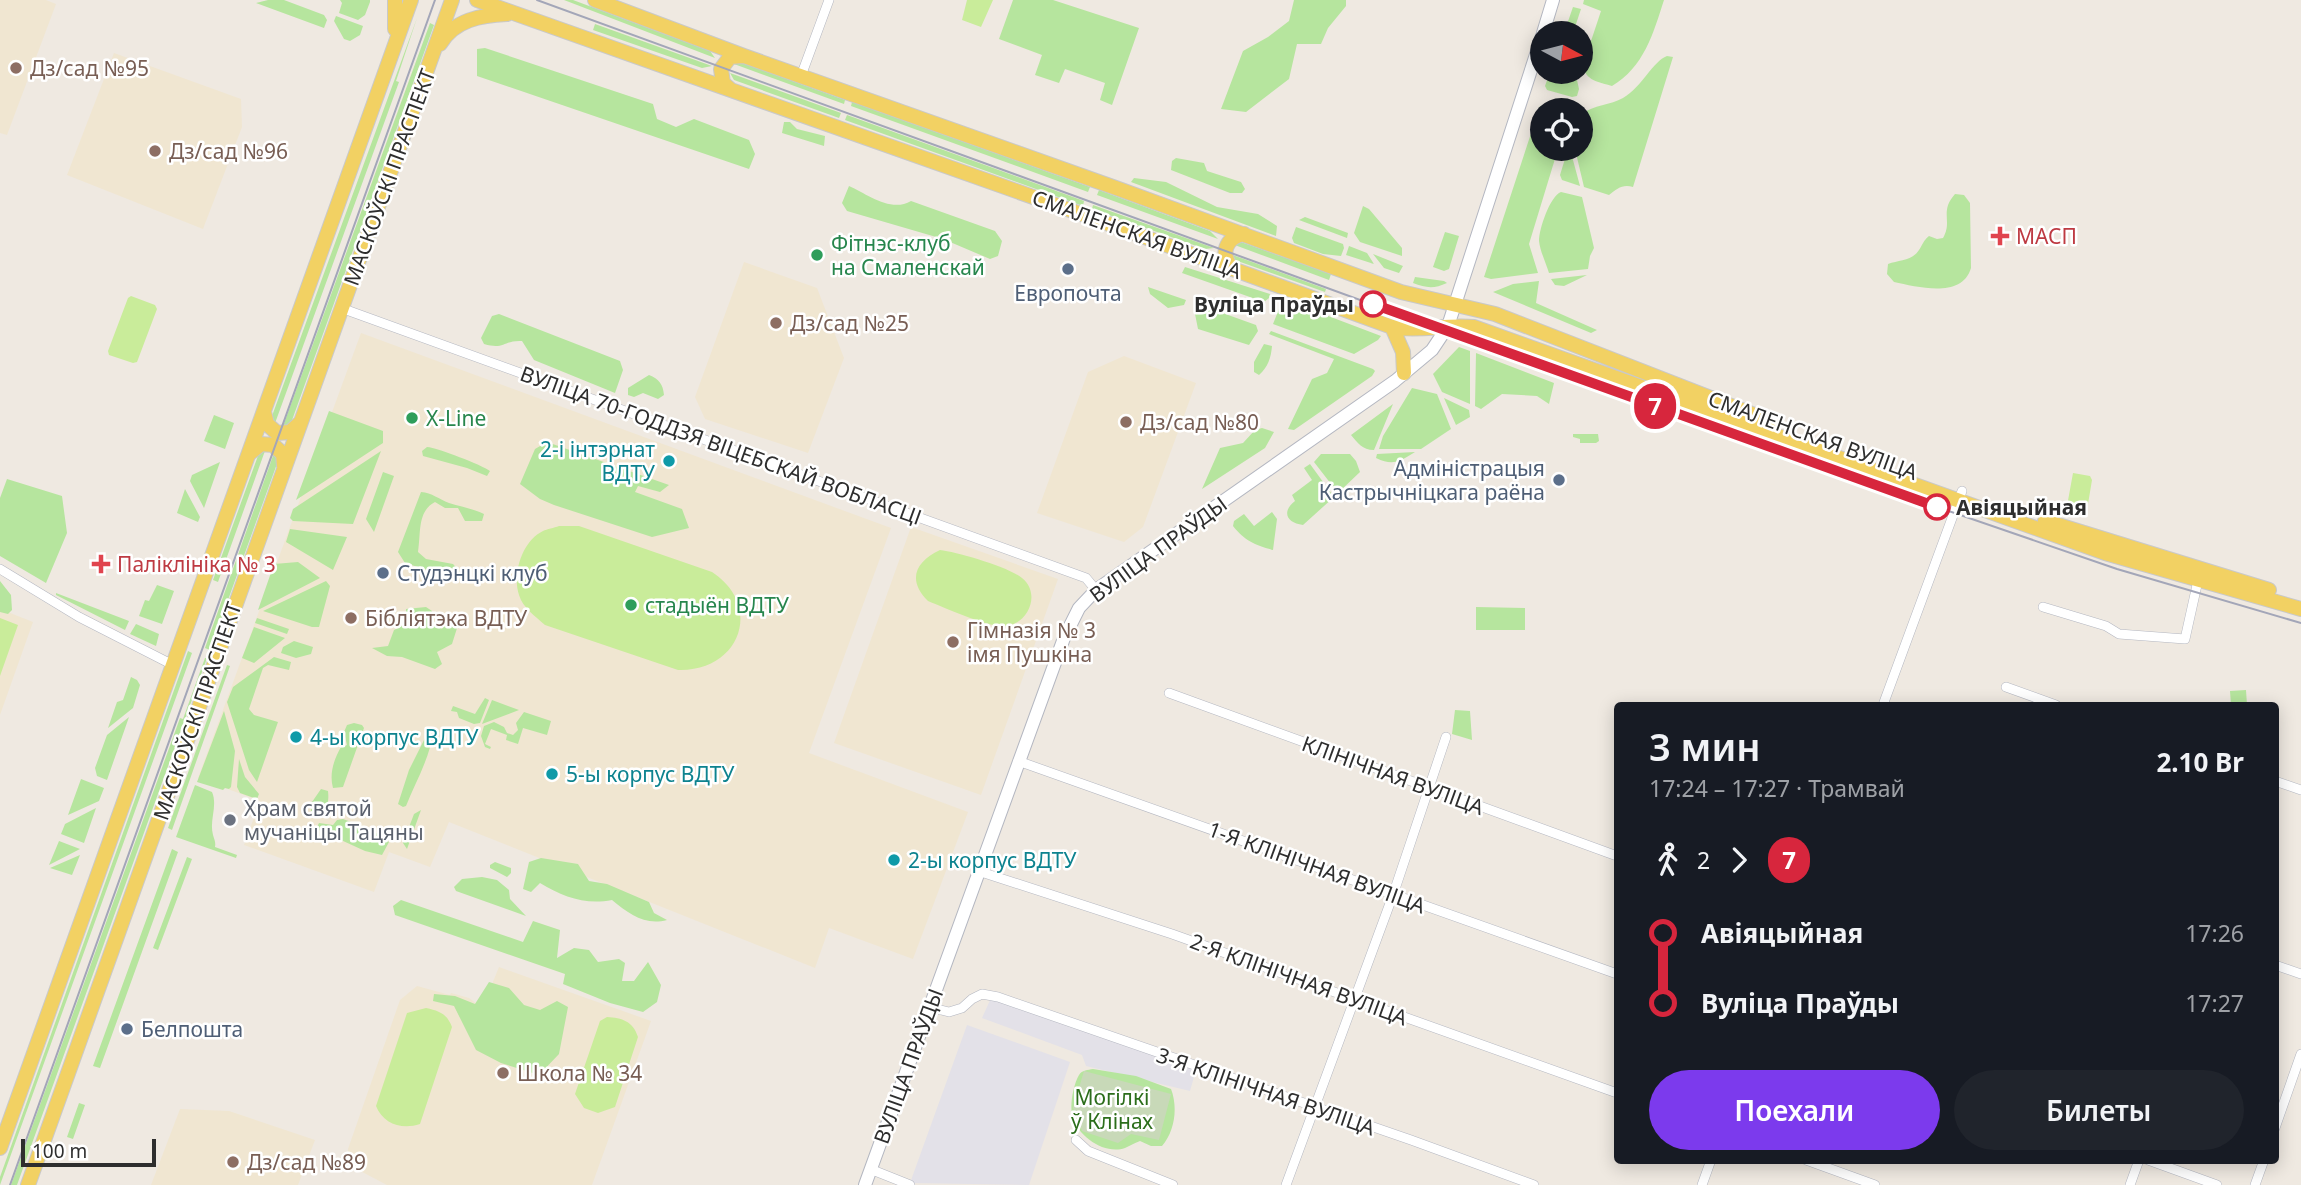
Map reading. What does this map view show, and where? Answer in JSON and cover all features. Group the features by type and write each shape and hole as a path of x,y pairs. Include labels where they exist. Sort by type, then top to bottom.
{"main road":[{"path":"394,44 395,0"},
{"name":"МАСКОЎСКІ ПРАСПЕКТ","path":"0,1149 411,0"},
{"name":"МАСКОЎСКІ ПРАСПЕКТ","path":"29,1185 452,0"},
{"name":"СМАЛЕНСКАЯ ВУЛІЦА","path":"477,0 1392,327 1474,327 2301,609"},
{"name":"СМАЛЕНСКАЯ ВУЛІЦА","path":"595,0 710,44 1401,292 1495,314 1961,495"},
{"name":"ВУЛІЦА ПРАЎДЫ","path":"1546,21 1553,0"},
{"path":"432,56 443,39 467,20 516,14"},
{"path":"697,78 710,74 716,65 717,54 710,44"},
{"path":"730,89 721,78 722,64 730,57 744,56"},
{"name":"ВУЛІЦА ПРАЎДЫ","path":"864,1185 1063,638 1079,608 1096,590 1404,373 1432,350 1448,327 1530,72"},
{"path":"1202,257 1214,253 1220,245 1221,236 1215,224"},
{"path":"1232,268 1226,261 1226,247 1235,237 1244,234"},
{"path":"1392,327 1403,352 1404,373"},
{"path":"265,407 267,424 277,433 294,430 301,419"},
{"path":"249,455 257,446 273,444 283,454 284,467"},
{"name":"СМАЛЕНСКАЯ ВУЛІЦА","path":"2200,575 2301,599"}],"street":[{"path":"801,76 829,0"},
{"name":"ВУЛІЦА 70-ГОДДЗЯ ВІЦЕБСКАЙ ВОБЛАСЦІ","path":"341,308 1086,578 1096,590"},
{"path":"1884,702 1961,495"},
{"path":"0,569 86,621 173,666"},
{"path":"2043,607 2106,626 2119,634 2185,639 2200,575"},
{"path":"2006,687 2048,702"},
{"name":"КЛІНІЧНАЯ ВУЛІЦА","path":"1169,694 1614,855"},
{"path":"1286,1185 1394,895 1446,737"},
{"name":"1-Я КЛІНІЧНАЯ ВУЛІЦА","path":"1018,761 1614,973"},
{"path":"2279,782 2301,790"},
{"name":"2-Я КЛІНІЧНАЯ ВУЛІЦА","path":"978,871 1172,934 1614,1092"},
{"path":"2279,966 2301,974"},
{"name":"3-Я КЛІНІЧНАЯ ВУЛІЦА","path":"929,1007 949,1012 962,1008 982,994 998,997 1534,1185"},
{"path":"2279,1117 2301,1054"},
{"path":"1076,1140 1088,1151 1173,1185"},
{"path":"1702,1185 1710,1164"},
{"path":"1817,1164 1875,1185"},
{"path":"2130,1185 2138,1164"},
{"path":"2159,1164 2217,1185"},
{"path":"2255,1185 2263,1164"},
{"path":"870,1169 910,1185"}],"shaded area":[{"name":"Дз/сад №95","path":"0,0 46,0 56,4 7,135 0,133"},
{"name":"Дз/сад №96","path":"114,53 241,99 242,127 203,229 67,175"},
{"name":"Дз/сад №25","path":"744,262 817,288 844,358 808,453 705,419 695,397"},
{"path":"361,333 891,528 809,753 968,812 913,959 829,928 815,968 449,822 430,867 389,852 374,892 244,845 260,801 198,778"},
{"name":"Дз/сад №80","path":"1124,356 1196,383 1143,527 1124,542 1037,513 1088,372"},
{"name":"Гімназія № 3 імя Пушкіна","path":"911,527 1058,579 981,795 834,743"},
{"path":"0,609 33,622 0,715"},
{"name":"Школа № 34","path":"499,967 651,1021 592,1185 387,1185 347,1164 348,1149 400,1000 417,986 469,998 483,1006"},
{"path":"991,998 1196,1070 1190,1091 1086,1066 1082,1055 982,1018"},
{"path":"967,1025 1070,1062 1029,1185 910,1183"},
{"name":"Дз/сад №89","path":"180,1109 229,1111 315,1140 298,1185 151,1185"}],"green space":[{"path":"284,0 324,15 327,20 324,28 256,3"},
{"path":"340,0 370,2 365,15 358,20 339,13 342,3"},
{"path":"564,0 573,0 710,51 715,58"},
{"path":"967,0 993,0 981,27 962,20"},
{"path":"1013,0 1053,0 1139,28 1112,105 1100,100 1105,83 1065,69 1059,83 1035,75 1042,55 999,39"},
{"path":"1294,0 1346,0 1346,6 1328,28 1321,44 1297,44 1289,79 1246,112 1221,109 1243,51 1289,21"},
{"path":"1584,0 1664,0 1640,59 1612,86 1593,80 1593,35 1601,11 1583,4"},
{"path":"1573,7 1581,9 1577,21 1568,21"},
{"path":"336,16 363,26 360,35 350,41 344,39 334,21"},
{"path":"417,18 396,81 399,82 274,426 272,416"},
{"path":"430,23 434,25 291,423 282,429"},
{"path":"595,24 712,66 702,68 593,30"},
{"path":"485,48 653,104 657,119 676,127 694,119 749,140 755,154 749,169 477,76 477,49"},
{"path":"1673,57 1633,187 1617,189 1609,195 1584,187 1578,161 1593,161 1593,108 1630,93 1662,59"},
{"path":"737,61 845,100 844,104 734,64"},
{"path":"730,73 841,113 839,118 734,80"},
{"path":"1578,84 1579,89 1577,96 1572,97 1547,90 1545,86"},
{"path":"852,102 1090,187 1088,192 851,106"},
{"path":"847,115 1084,201 1083,206 845,120"},
{"path":"784,122 790,122 797,129 825,136 824,146 782,133"},
{"path":"1530,137 1530,161 1554,161 1529,244 1538,273 1491,279 1484,277"},
{"path":"1176,158 1204,163 1207,171 1241,182 1245,189 1242,193 1230,193 1171,170 1172,161"},
{"path":"1564,161 1573,161 1580,186 1562,180 1560,175"},
{"path":"1134,178 1166,182 1217,207 1258,214 1277,226 1276,236 1131,182"},
{"path":"849,186 887,204 911,201 995,231 1002,241 998,256 990,259 943,239 847,211 842,203"},
{"path":"1099,190 1210,231 1218,239 1097,195"},
{"path":"1561,192 1582,197 1594,248 1588,269 1549,273 1539,236 1549,206"},
{"path":"1955,194 1964,195 1970,203 1971,268 1966,278 1959,284 1938,288 1894,282 1887,274 1888,264 1913,256 1929,236 1943,238 1948,206"},
{"path":"1093,205 1214,248 1205,249 1092,209"},
{"path":"1363,206 1369,209 1402,248 1402,256 1360,242 1354,233"},
{"path":"1305,217 1348,233 1347,238 1299,220"},
{"path":"1296,227 1343,244 1341,256 1323,254 1294,243 1292,238"},
{"path":"1445,232 1459,236 1449,269 1444,271 1433,267"},
{"path":"1241,242 1331,274 1329,280 1232,244"},
{"path":"1349,246 1367,253 1374,264 1346,255"},
{"path":"1230,254 1326,289 1325,292 1232,259"},
{"path":"1373,254 1403,266 1399,273 1384,268"},
{"path":"1185,267 1270,294 1269,298 1264,302 1182,273"},
{"path":"1587,275 1564,286 1555,285 1551,279"},
{"path":"1415,277 1447,283 1426,287 1413,283"},
{"path":"1539,281 1536,303 1597,330 1591,333 1493,292 1513,284"},
{"path":"1148,287 1186,300 1184,305 1168,308 1150,294"},
{"path":"131,296 155,305 157,309 137,362 133,363 109,355 108,351"},
{"path":"1286,300 1381,336 1354,354 1273,324 1281,304"},
{"path":"1198,308 1217,311 1256,325 1258,331 1249,345 1198,329 1195,314"},
{"path":"499,314 620,361 623,370 615,393 534,360 522,341 496,346 484,344 481,338 492,316"},
{"path":"1271,331 1375,371 1372,376 1294,430 1288,429 1312,379 1327,373 1334,359 1269,334"},
{"path":"1264,344 1272,346 1272,350 1267,365 1259,375 1254,372 1254,362"},
{"path":"1459,347 1470,351 1470,404 1442,392 1433,374"},
{"path":"1476,353 1554,383 1549,404 1537,396 1502,394 1481,409 1475,406"},
{"path":"649,375 660,382 664,395 658,399 643,393 634,397 628,395 628,388"},
{"path":"1412,388 1437,394 1451,429 1421,449 1379,449 1383,436"},
{"path":"1444,398 1469,410 1470,417 1456,425"},
{"path":"1393,404 1374,450 1361,446 1351,435"},
{"path":"329,411 383,431 383,443 296,500"},
{"path":"214,415 234,423 225,449 204,441"},
{"path":"1262,428 1274,432 1265,448 1202,489 1220,448 1243,443 1255,430"},
{"path":"1573,434 1598,434 1599,441 1580,443 1580,439 1573,437"},
{"path":"547,442 669,485 660,492 638,486 635,492 682,509 689,528 652,537 540,499 520,484 535,449"},
{"path":"427,447 460,457 490,471 487,476 423,456 422,451"},
{"path":"266,448 218,582 213,580 259,453"},
{"path":"275,450 278,461 210,650 205,648"},
{"path":"381,451 353,524 293,521 290,518 293,509"},
{"path":"1415,452 1396,462 1376,458 1377,454"},
{"path":"1321,454 1350,454 1360,472 1338,493 1314,462"},
{"path":"220,462 204,508 190,481 192,475"},
{"path":"1310,464 1334,497 1303,525 1293,522 1287,513 1295,501 1292,495 1312,480 1304,468"},
{"path":"383,472 394,476 374,532 366,519"},
{"path":"2073,473 2090,476 2092,480 2085,512 2067,506"},
{"path":"7,479 62,496 67,533 46,583 0,556 0,498"},
{"path":"185,489 200,517 198,522 177,513"},
{"path":"421,492 484,514 482,521 465,521 458,508 445,508 435,502 425,511 418,552 426,559 453,564 462,574 454,580 405,563 398,552"},
{"path":"1272,512 1277,519 1273,550 1251,542 1233,526 1234,521 1244,514 1254,526"},
{"name":"стадыён ВДТУ","path":"559,526 579,526 712,572 728,586 737,602 740,618 738,634 730,649 717,660 699,668 678,670 545,625 521,600 517,587 518,568 529,542 545,530"},
{"path":"290,529 347,537 333,570 286,542"},
{"path":"940,550 1006,569 1022,578 1031,593 1029,610 1024,617 1009,625 993,625 928,601 917,586 917,572 925,560"},
{"path":"298,562 320,578 258,610 274,564"},
{"path":"0,581 11,595 12,610 8,614 0,612"},
{"path":"326,581 330,586 319,627 263,611"},
{"path":"157,585 174,591 162,624 139,616 145,600 149,601"},
{"path":"56,595 129,621 125,630"},
{"path":"426,607 432,611 432,622 442,629 449,617 454,617 458,625 452,644 437,652 442,664 435,669 402,657 387,656 372,648 388,646 394,630 406,624 406,609"},
{"path":"1476,607 1525,608 1525,630 1476,630"},
{"path":"0,618 18,625 0,676"},
{"path":"257,618 289,629 287,634 255,623"},
{"path":"136,624 159,634 156,646 130,634"},
{"path":"254,627 285,638 254,663 242,658"},
{"path":"294,641 313,647 311,654 296,658 281,653 283,647"},
{"path":"188,651 192,653 0,1185 0,1177"},
{"path":"274,657 291,662 289,670 268,665 263,668 249,709 254,715 278,722 257,782 249,770 227,702 233,687"},
{"path":"205,658 17,1185 11,1185 180,718 183,719"},
{"path":"227,665 230,666 172,830 168,828"},
{"path":"131,677 140,685 133,708 108,728 117,702 123,700"},
{"path":"2246,690 2247,702 2231,702 2230,691"},
{"path":"485,698 489,700 480,723 474,724 459,718 457,712 451,711 453,706 475,714"},
{"path":"492,700 519,710 482,724"},
{"path":"1455,710 1470,711 1472,740 1452,734"},
{"path":"224,711 235,751 231,787 223,790 197,782"},
{"path":"524,712 551,721 547,735 523,728 518,744 506,740 507,735 491,729 485,744 491,747 485,747 481,736 484,726 494,722 513,735 518,730 516,723"},
{"path":"129,717 107,780 97,776 95,768 107,735"},
{"path":"354,723 364,728 343,787 333,788 334,762 341,747 347,745 344,732 347,725"},
{"path":"433,731 426,760 406,806 403,807 398,804 409,770 428,732"},
{"path":"239,759 245,777 259,794 257,799 240,793 237,787"},
{"path":"81,779 104,788 99,801 68,815"},
{"path":"195,785 212,792 214,797 212,829 215,847 237,855 236,858 176,837"},
{"path":"321,789 328,791 328,800 323,814 318,815 311,811 312,802"},
{"path":"96,808 84,843 61,834 65,824"},
{"path":"421,810 407,849 403,843 414,814"},
{"path":"343,819 370,829 389,842 382,855 365,851 317,827 319,823 333,825 337,820"},
{"path":"59,841 80,849 49,865"},
{"path":"172,849 178,852 100,1068 93,1066"},
{"path":"80,855 72,875 50,868"},
{"path":"187,857 192,859 158,950 153,948"},
{"path":"541,858 578,864 589,881 607,884 649,902 654,913 667,920 644,920 612,900 574,899 540,883 531,892 523,889 529,862"},
{"path":"495,862 511,868 511,873 507,877 490,868"},
{"path":"482,877 497,880 509,890 510,899 526,916 456,891 454,887 462,879"},
{"path":"401,900 523,942 533,921 560,930 557,958 574,948 589,950 598,962 619,959 625,963 622,981 634,981 648,962 661,985 657,1002 643,1012 610,1003 563,984 565,974 395,915 393,906"},
{"path":"489,982 509,988 524,1005 540,1010 557,1001 568,1007 559,1054 539,1075 501,1063 476,1050 454,1006 433,1001 434,994 455,996 475,1004"},
{"path":"426,1008 442,1014 452,1027 420,1124 400,1126 383,1117 376,1106 407,1013"},
{"path":"607,1017 626,1021 638,1037 615,1107 598,1113 584,1108 575,1094 600,1021"},
{"name":"Могілкі ў Клінах","path":"1093,1069 1136,1076 1171,1089 1174,1119 1162,1146 1151,1146 1140,1141 1125,1148 1109,1149 1094,1143 1081,1132 1072,1114 1073,1090 1080,1073"},
{"name":"Могілкі ў Клінах","path":"1084,1071 1171,1094 1159,1140 1131,1134 1118,1143 1082,1131 1073,1108"},
{"path":"79,1103 85,1105 73,1139 67,1137"}],"tram line":[{"path":"10,1185 435,0"},
{"path":"537,0 1585,382 1937,507 2117,569 2301,623"},
{"name":"7","path":"1373,304 1937,507"}],"place":[{"name":"Дз/сад №95","path":"16,68"},
{"name":"Дз/сад №96","path":"155,151"},
{"name":"МАСП","path":"2000,236"},
{"name":"Фітнэс-клуб на Смаленскай","path":"817,255"},
{"name":"Европочта","path":"1068,269"},
{"name":"Вуліца Праўды","path":"1373,304"},
{"name":"Дз/сад №25","path":"776,323"},
{"name":"X-Line","path":"412,418"},
{"name":"Дз/сад №80","path":"1126,422"},
{"name":"2-і інтэрнат ВДТУ","path":"669,461"},
{"name":"Адміністрацыя Кастрычніцкага раёна","path":"1559,480"},
{"name":"Авіяцыйная","path":"1937,507"},
{"name":"Паліклініка № 3","path":"101,564"},
{"name":"Студэнцкі клуб","path":"383,573"},
{"name":"стадыён ВДТУ","path":"631,605"},
{"name":"Бібліятэка ВДТУ","path":"351,618"},
{"name":"Гімназія № 3 імя Пушкіна","path":"953,642"},
{"name":"4-ы корпус ВДТУ","path":"296,737"},
{"name":"5-ы корпус ВДТУ","path":"552,774"},
{"name":"Храм святой мучаніцы Тацяны","path":"230,820"},
{"name":"2-ы корпус ВДТУ","path":"894,860"},
{"name":"Белпошта","path":"127,1029"},
{"name":"Школа № 34","path":"503,1073"},
{"name":"Дз/сад №89","path":"233,1162"}]}
